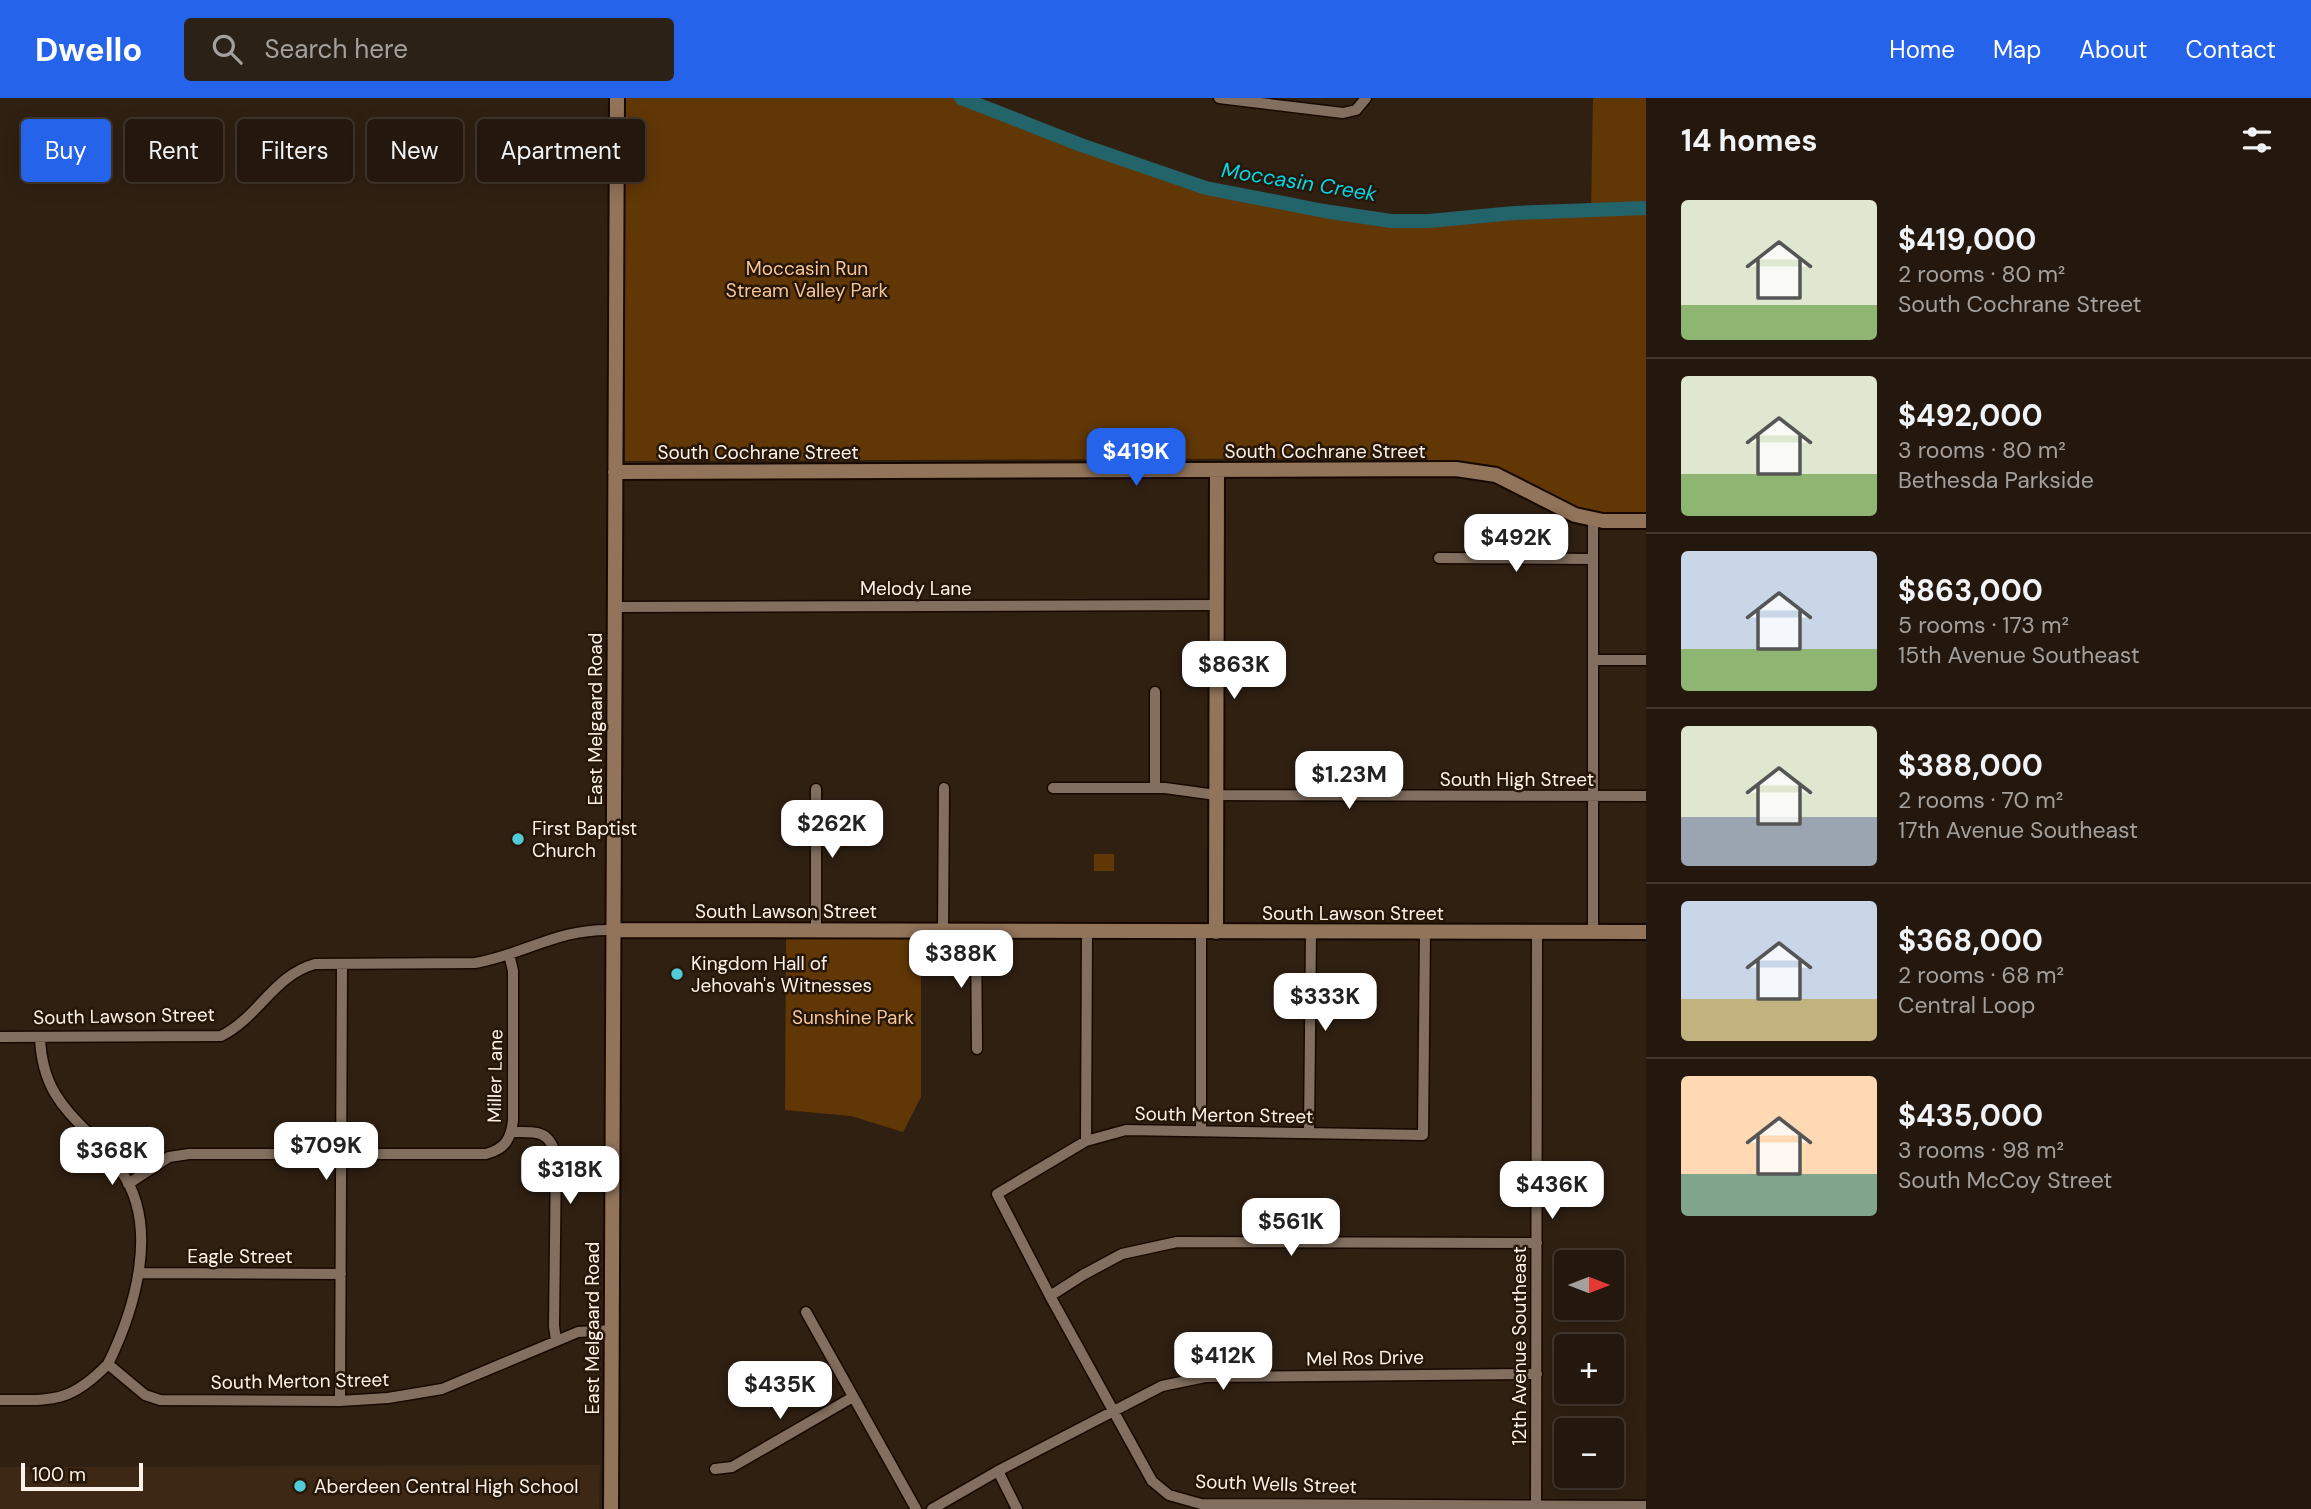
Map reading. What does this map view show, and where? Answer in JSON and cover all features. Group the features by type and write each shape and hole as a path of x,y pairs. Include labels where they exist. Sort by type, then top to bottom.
{"street":[{"name":"East Melgaard Road","path":"611,1509 617,98"},
{"path":"1219,98 1343,113 1356,110 1366,98"},
{"path":"1201,1130 1216,795 1217,471"},
{"name":"South Cochrane Street","path":"615,472 1478,471 1496,475 1521,486 1566,512 1593,520 1646,522"},
{"path":"1593,520 1593,932"},
{"path":"1439,558 1593,559"},
{"name":"Melody Lane","path":"615,607 1217,605"},
{"path":"1593,660 1646,660"},
{"path":"1155,692 1155,788"},
{"path":"943,931 944,788"},
{"name":"South High Street","path":"1054,788 1155,788 1216,795 1646,796"},
{"path":"816,789 816,931"},
{"path":"976,931 977,1049"},
{"path":"1086,1141 1087,931"},
{"name":"South Lawson Street","path":"0,1037 221,1036 239,1025 281,981 296,971 315,964 449,964 492,960 575,932 1646,932"},
{"path":"1309,1133 1311,932"},
{"name":"12th Avenue Southeast","path":"1536,1507 1537,932"},
{"name":"South Merton Street","path":"997,1194 1086,1141 1126,1130 1423,1135 1425,933"},
{"name":"Miller Lane","path":"128,1184 169,1157 177,1155 486,1154 499,1150 512,1132 513,971 509,954"},
{"path":"340,1401 342,964"},
{"path":"0,1400 60,1398 83,1387 108,1364 130,1312 139,1273 137,1205 128,1184 111,1160 59,1102 44,1070 40,1038"},
{"path":"512,1132 540,1133 546,1136 553,1147 556,1340"},
{"name":"South Wells Street","path":"997,1194 1152,1481 1170,1495 1201,1506 1646,1506"},
{"path":"1050,1296 1122,1254 1177,1242 1536,1243"},
{"name":"Eagle Street","path":"139,1273 341,1274"},
{"path":"806,1312 916,1509"},
{"name":"South Merton Street","path":"108,1364 145,1395 160,1400 340,1401 388,1398 442,1389 578,1332 612,1330"},
{"name":"Mel Ros Drive","path":"932,1509 998,1471 1162,1387 1205,1377 1536,1374"},
{"path":"715,1469 732,1466 853,1396"},
{"path":"998,1471 1017,1509"}],"shaded area":[{"name":"Aberdeen Central High School","path":"600,1465 599,1509 0,1509 0,1467"}],"green space":[{"name":"Moccasin Run Stream Valley Park","path":"625,98 961,98 1081,145 1206,188 1391,221 1429,221 1514,213 1591,210 1593,98 1646,98 1646,514 1585,511 1566,504 1516,475 1498,468 1472,463 1428,462 1427,458 625,461 625,182 645,182 645,119 625,119"},
{"path":"1094,854 1114,854 1114,871 1094,871"},
{"name":"Sunshine Park","path":"786,937 921,937 921,1097 903,1132 851,1116 785,1110"}],"waterway":[{"name":"Moccasin Creek","path":"961,98 1081,145 1206,188 1324,211 1391,221 1429,221 1514,213 1646,208"}],"place":[{"name":"First Baptist Church","path":"518,839"},
{"name":"Kingdom Hall of Jehovah's Witnesses","path":"677,974"},
{"name":"Aberdeen Central High School","path":"300,1486"}]}
